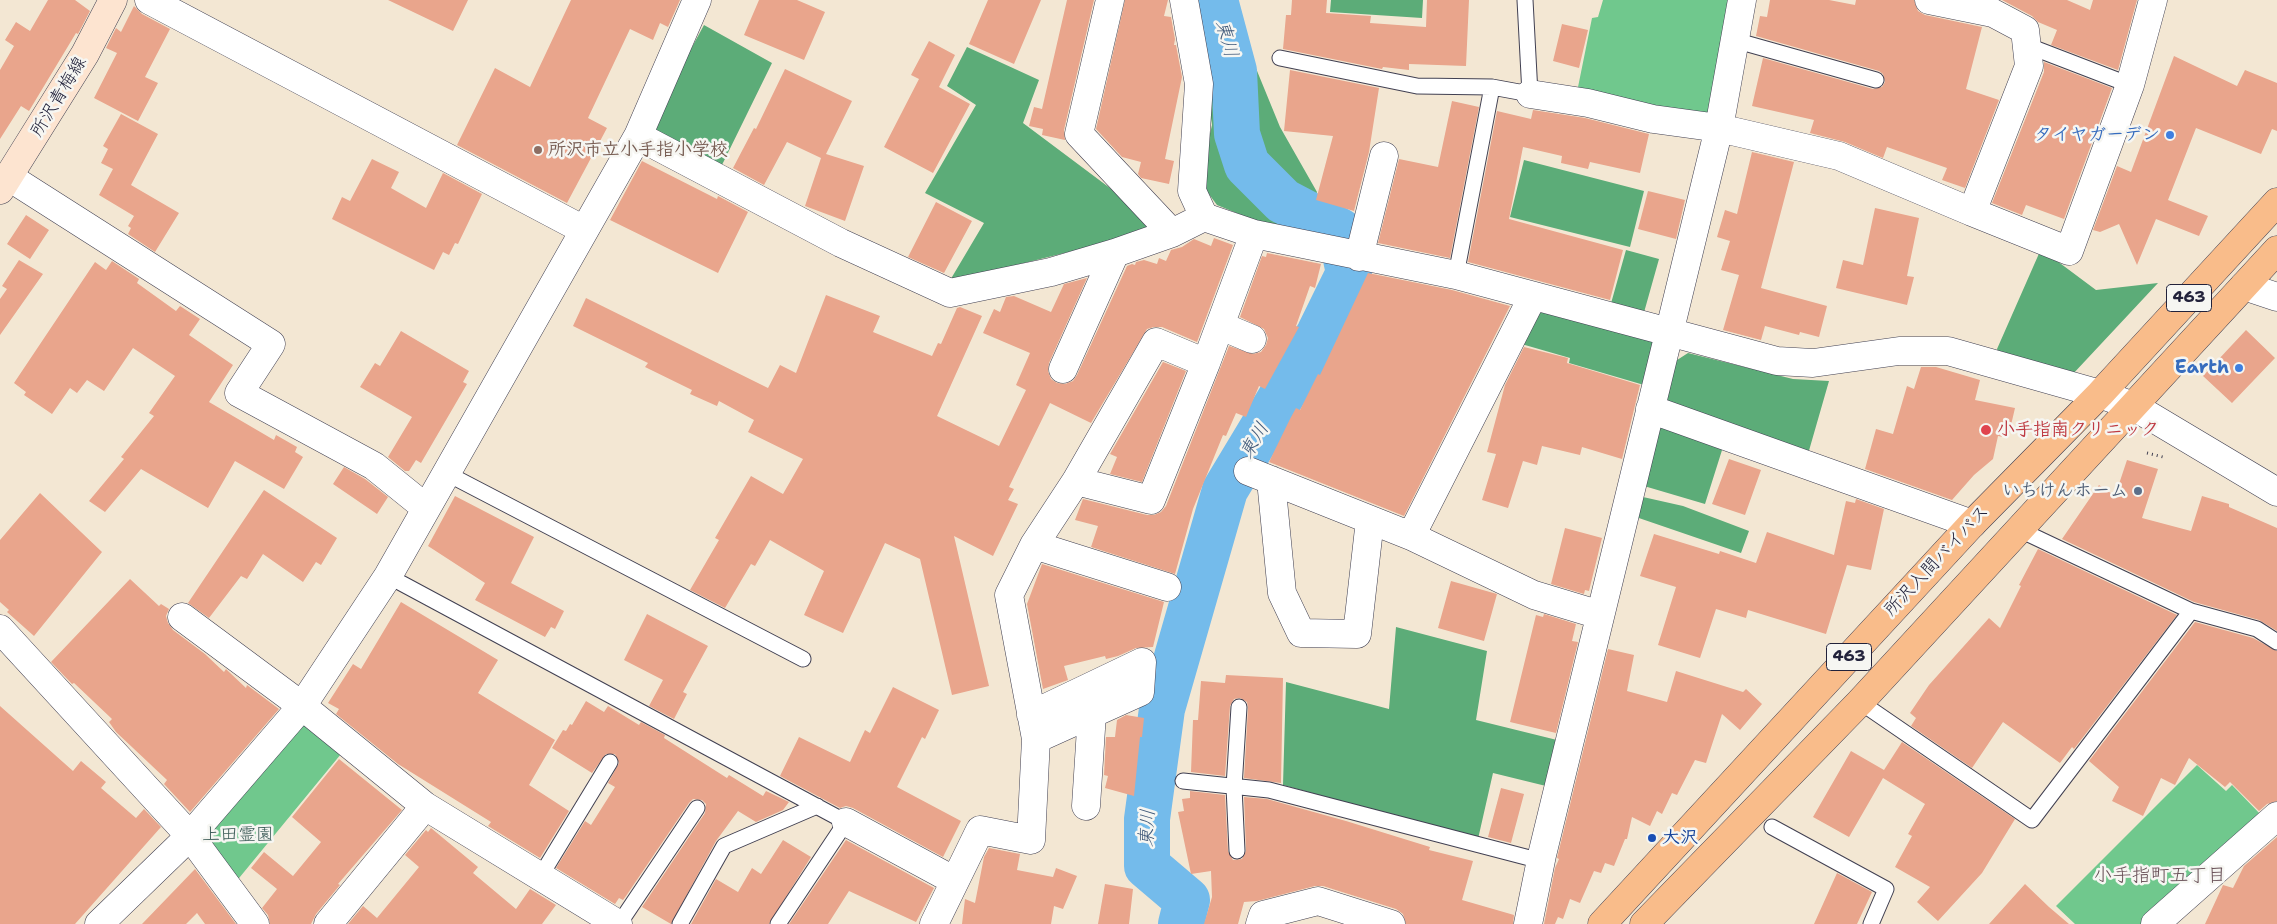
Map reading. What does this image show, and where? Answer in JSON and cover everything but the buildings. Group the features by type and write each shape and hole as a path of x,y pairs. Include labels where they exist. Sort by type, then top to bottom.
{"highway":[{"name":"所沢入間バイパス","path":"1602,924 1972,524 2100,394 2277,202"},
{"name":"463","path":"1644,924 1860,702 2277,250"}],"main road":[{"name":"所沢青梅線","path":"4,184 85,54 113,0"}],"street":[{"path":"150,0 584,230"},
{"path":"99,924 190,836 302,706 388,576 638,136 697,0"},
{"path":"1110,0 1079,134 1172,233"},
{"path":"1184,0 1199,84 1192,190 1204,217"},
{"path":"1528,924 1541,861 1600,615 1650,409 1671,332 1719,128 1742,0"},
{"path":"1929,0 1993,13 2025,30 2029,66 1972,212"},
{"path":"1530,94 1588,103 1653,119 1719,128 1838,156 2069,251 2130,85 2153,0"},
{"path":"638,136 841,243 950,293 1051,272 1172,233 1204,217 1254,234 1456,275 1786,361 1813,363 1899,351 1948,351 2100,394 2133,406 2277,492"},
{"path":"1348,254 1384,156"},
{"path":"4,184 271,344 240,392 374,466 426,508"},
{"path":"1076,481 1151,500 1221,326 1254,234"},
{"path":"1062,369 1114,253"},
{"path":"2244,286 2277,297"},
{"path":"1411,536 1533,296"},
{"path":"1221,326 1252,339"},
{"path":"934,924 980,830 1031,840 1033,727 1009,595 1034,544 1076,481 1156,342 1206,363"},
{"path":"1650,409 1972,524"},
{"path":"1370,520 1357,634 1301,632 1282,593 1259,476 1411,536 1534,595 1600,615"},
{"path":"1034,544 1167,587"},
{"path":"182,617 302,706 425,806 619,924"},
{"path":"0,629 190,836 255,924"},
{"path":"1142,662 1140,692 1092,713 1033,727 1142,662"},
{"path":"1086,806 1092,713"},
{"path":"328,924 425,806"},
{"path":"2155,924 2277,816"},
{"path":"846,822 955,881"},
{"path":"1260,924 1263,915 1318,901 1391,924"}],"lane":[{"path":"1280,58 1417,86 1492,87 1530,94 1525,0"},
{"path":"1734,40 1876,80"},
{"path":"2026,45 2130,85"},
{"path":"1456,275 1492,87"},
{"path":"446,473 803,659"},
{"path":"2020,530 2191,611 2257,629 2277,642"},
{"path":"388,576 846,822 778,924"},
{"path":"1860,702 2032,820 2191,611"},
{"path":"1237,852 1234,786 1239,707"},
{"path":"540,877 610,762"},
{"path":"1183,781 1269,790 1541,861"},
{"path":"680,924 724,846 817,806"},
{"path":"619,924 697,808"},
{"path":"1772,827 1886,889 1871,924"}],"green space":[{"path":"1194,0 1236,0 1246,44 1280,127 1317,192 1303,234 1251,219 1217,205 1199,181 1212,125"},
{"path":"1331,0 1423,0 1422,18 1330,12"},
{"path":"1603,0 1732,0 1713,119 1577,92 1592,18 1598,17"},
{"path":"704,25 772,63 720,169 647,130"},
{"path":"967,47 1039,80 1023,123 1150,218 1149,232 952,281 952,277 984,223 925,193 976,105 947,86"},
{"path":"1524,160 1644,191 1630,247 1510,217"},
{"path":"2041,249 2096,290 2158,283 2072,375 1998,352 1997,349"},
{"path":"1626,250 1659,259 1643,316 1610,307"},
{"path":"1547,306 1655,337 1644,385 1569,363 1570,358 1518,343 1534,312"},
{"path":"1688,353 1793,379 1829,381 1806,461 1665,405 1674,362"},
{"path":"1665,426 1723,447 1705,504 1644,486 1657,427"},
{"path":"1643,497 1683,506 1749,531 1741,553 1633,516"},
{"path":"1396,627 1487,651 1476,720 1557,740 1546,786 1493,773 1478,839 1283,785 1286,682 1389,709"},
{"name":"上田霊園","path":"301,722 341,754 235,883 203,840"},
{"path":"2197,765 2226,791 2232,785 2262,816 2144,924 2075,924 2056,906"}],"waterway":[{"name":"東川","path":"1181,924 1187,900 1147,866 1147,819 1162,709 1225,490 1319,334 1349,273 1340,231 1283,201 1247,165 1237,134 1234,71 1215,0"}],"place":[{"name":"タイヤガーデン","path":"2170,135"},
{"name":"所沢市立小手指小学校","path":"538,150"},
{"name":"Earth","path":"2239,368"},
{"name":"小手指南クリニック","path":"1986,430"},
{"name":"いちけんホーム","path":"2138,491"},
{"name":"大沢","path":"1652,838"}],"district":[{"name":"小手指町五丁目","path":"2160,876"}]}
